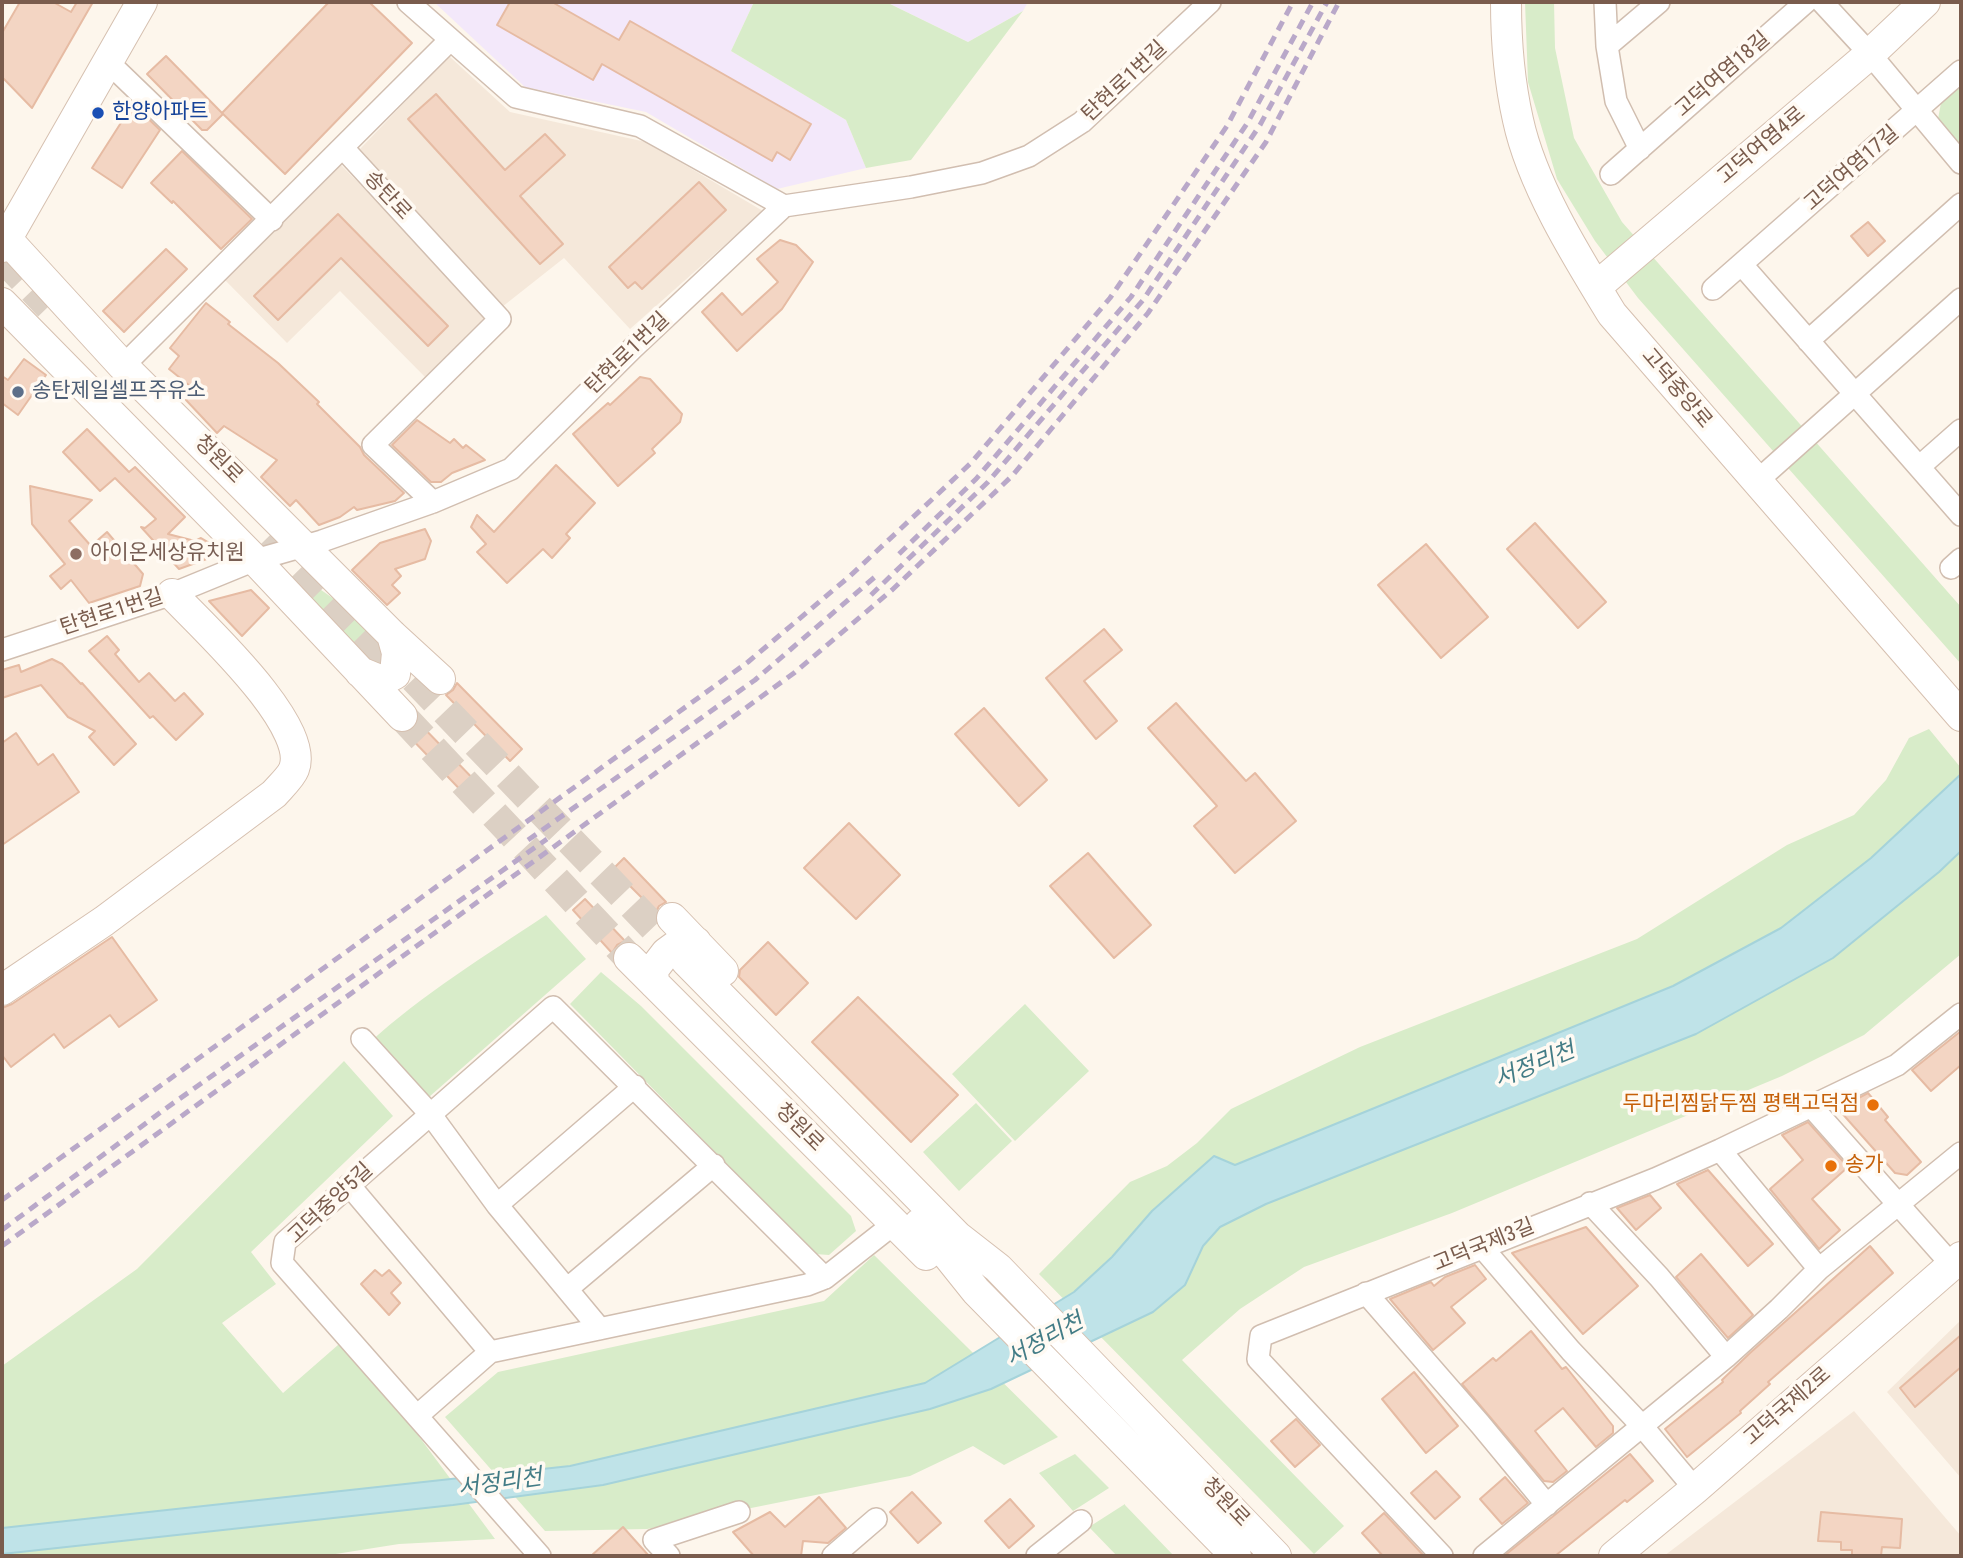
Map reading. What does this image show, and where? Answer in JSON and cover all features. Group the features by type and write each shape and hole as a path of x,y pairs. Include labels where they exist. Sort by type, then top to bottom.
{"main road":[{"path":"3,240 142,2"},
{"name":"고덕중앙로","path":"1506,2 1506,52 1518,122 1538,179 1574,252 1612,313 1960,715"},
{"name":"고덕여염4로","path":"1596,287 1870,54 1925,2"},
{"name":"청원로","path":"3,240 123,366 392,635 440,679"},
{"name":"청원로","path":"2,303 256,560 402,716"},
{"path":"2,990 104,920 274,794 294,768 295,746 279,714 260,687 172,594"},
{"path":"360,672 382,681 395,674 397,653 392,635"},
{"name":"청원로","path":"672,918 676,965 895,1223 928,1256 976,1291"},
{"name":"청원로","path":"629,958 676,965 971,1223 998,1268 1276,1556"},
{"name":"청원로","path":"676,965 940,1246 976,1291 1236,1556"},
{"name":"고덕국제2로","path":"1614,1556 1957,1261"}],"street":[{"path":"408,2 516,97 640,126 784,206"},
{"name":"탄현로1번길","path":"2,650 172,594 256,560 304,547 432,502 511,469 634,347 784,206 911,187 970,175 1029,156 1082,122 1210,2"},
{"path":"1605,2 1607,46 1616,101 1640,149"},
{"path":"1607,46 1659,2"},
{"name":"고덕여염18길","path":"1611,174 1806,2"},
{"path":"1822,2 1870,54 1961,163"},
{"path":"123,366 450,40"},
{"path":"108,63 272,220"},
{"name":"고덕여염17길","path":"1713,289 1961,71"},
{"name":"송탄로","path":"343,148 500,318 373,445 432,502"},
{"path":"1808,341 1961,204"},
{"path":"1742,265 1961,515"},
{"path":"1756,482 1961,299"},
{"path":"1919,467 1961,430"},
{"name":"고덕중앙5길","path":"540,1556 282,1262 285,1242 553,1007 825,1278"},
{"name":"고덕국제3길","path":"1442,1556 1258,1359 1261,1336 1720,1150 1897,1065 1961,1014"},
{"path":"362,1039 431,1115 497,1205 600,1329"},
{"path":"497,1205 635,1086"},
{"path":"1811,1106 1900,1205 1957,1261"},
{"path":"1720,1150 1819,1269"},
{"path":"1485,1556 1726,1357 1819,1269 1961,1153"},
{"path":"567,1289 714,1165"},
{"path":"349,1185 490,1352"},
{"path":"1591,1203 1659,1277 1726,1357"},
{"path":"417,1416 490,1352 807,1285 825,1278 895,1223"},
{"path":"1481,1246 1695,1489"},
{"path":"1366,1293 1547,1505"},
{"path":"669,1556 654,1539 738,1512"},
{"path":"833,1556 876,1519"},
{"path":"1037,1556 1082,1521"}],"shaded area":[{"path":"434,2 754,2 731,51 846,120 866,168 777,189 646,112 525,87"},
{"path":"886,2 1028,2 1023,11 968,42"},
{"path":"449,56 510,112 646,142 763,211 630,329 564,258 502,307 360,149"},
{"path":"341,165 488,314 425,377 340,291 287,343 225,280"},
{"path":"1961,1320 1961,1478 1887,1392"},
{"path":"1854,1411 1961,1536 1961,1556 1664,1556"}],"green space":[{"path":"754,2 886,2 968,42 1023,11 911,160 866,168 846,120 731,51"},
{"path":"1525,2 1554,2 1555,48 1574,138 1622,222 1961,607 1961,664 1638,298 1595,241 1557,179 1528,82"},
{"path":"1961,86 1961,146 1938,119 1941,103"},
{"path":"301,576 347,608 386,650 385,663 372,665 286,577"},
{"path":"1929,729 1961,768 1961,954 1864,1035 1782,1076 1452,1213 1304,1267 1240,1309 1182,1360 1344,1526 1314,1554 1039,1274 1130,1182 1167,1166 1197,1143 1231,1109 1360,1047 1637,939 1787,845 1854,815 1886,780 1909,738"},
{"path":"546,915 586,959 429,1097 411,1095 369,1043 433,992"},
{"path":"601,972 641,1006 851,1216 856,1231 829,1255 815,1254 570,1004"},
{"path":"1025,1004 1089,1071 1015,1141 952,1074"},
{"path":"344,1061 393,1116 251,1252 276,1284 222,1323 283,1393 346,1338 495,1539 399,1544 323,1556 2,1556 2,1366 137,1269"},
{"path":"976,1103 1012,1141 959,1191 923,1152"},
{"path":"874,1255 1058,1437 1004,1465 973,1446 910,1476 647,1529 545,1531 445,1417 498,1372 824,1301"},
{"path":"1075,1454 1109,1488 1073,1511 1039,1473"},
{"path":"1125,1504 1174,1556 1117,1556 1089,1527"}],"water":[{"name":"서정리천","path":"1961,774 1961,851 1833,958 1696,1034 1266,1204 1220,1227 1203,1246 1185,1285 1153,1312 991,1389 930,1409 603,1485 453,1505 2,1554 2,1528 570,1466 925,1383 1074,1292 1112,1257 1152,1211 1214,1156 1235,1165 1673,986 1781,928 1871,858"}],"building":[{"path":"20,2 53,2 71,12 77,2 93,2 32,108 2,77 2,33"},
{"path":"329,2 369,2 412,43 285,174 222,113"},
{"path":"510,2 552,2 619,40 630,21 811,124 790,160 777,152 772,161 602,64 593,80 497,25"},
{"path":"166,56 223,114 207,130 202,130 147,74"},
{"path":"436,94 505,170 545,134 565,155 520,196 563,244 540,264 408,119"},
{"path":"133,104 160,130 122,188 92,168"},
{"path":"182,151 252,219 221,249 151,183"},
{"path":"699,182 726,210 642,289 635,282 628,288 609,267"},
{"path":"338,214 448,326 428,346 341,258 278,320 254,296"},
{"path":"1868,222 1885,241 1868,256 1851,236"},
{"path":"780,240 796,245 813,262 782,309 737,351 702,312 722,293 742,315 778,282 757,259"},
{"path":"166,249 187,269 124,332 103,311"},
{"path":"206,303 278,363 319,402 317,404 360,447 364,455 404,493 395,501 357,510 354,507 340,517 319,525 296,500 290,506 261,477 277,460 224,426 217,433 186,400 195,390 169,369 179,356 170,348"},
{"name":"송탄제일셀프주유소","path":"24,359 46,375 18,415 2,403 2,376 8,380"},
{"path":"640,377 650,379 682,414 680,422 652,449 655,453 618,486 573,434"},
{"path":"417,420 450,443 454,439 463,448 466,445 485,460 452,473 441,482 431,482 392,445"},
{"path":"87,429 129,472 135,467 185,517 168,534 195,541 201,538 213,545 215,556 179,569 141,527 145,528 156,519 115,478 100,491 63,452"},
{"path":"556,465 595,503 566,534 570,538 552,558 543,549 507,583 477,552 486,544 471,527 477,515 494,532"},
{"name":"아이온세상유치원","path":"30,486 92,500 69,521 91,546 107,532 143,574 140,586 89,603 71,580 61,589 50,576 65,564 32,524"},
{"path":"1535,523 1606,602 1578,628 1507,549"},
{"path":"425,529 431,541 425,559 395,569 401,576 392,585 400,593 387,605 352,570 380,543"},
{"path":"1426,544 1488,617 1441,658 1378,585"},
{"path":"251,590 269,608 242,636 209,601"},
{"path":"1104,629 1122,650 1084,681 1117,721 1096,739 1046,678"},
{"path":"107,636 119,650 115,654 139,682 149,673 175,701 184,693 203,714 176,740 153,716 150,718 89,651"},
{"path":"52,659 62,664 82,683 136,744 114,765 89,737 95,731 68,717 41,685 2,698 2,670 19,665 21,672"},
{"path":"457,683 522,749 510,761 446,695"},
{"path":"1176,703 1246,781 1255,773 1296,821 1235,873 1194,826 1217,806 1148,728"},
{"path":"984,708 1047,780 1019,806 955,734"},
{"path":"418,722 482,788 470,800 406,733"},
{"path":"16,733 38,765 53,754 79,792 2,845 2,743"},
{"path":"849,823 900,875 856,919 804,868"},
{"path":"1088,853 1151,925 1114,958 1050,886"},
{"path":"624,858 666,902 659,906 656,912 613,869"},
{"path":"585,899 625,941 617,945 612,953 573,910"},
{"path":"112,937 157,1000 119,1027 110,1015 64,1048 54,1034 11,1067 2,1055 2,1008"},
{"path":"768,942 808,983 776,1015 739,977 740,970"},
{"path":"858,997 958,1095 911,1142 812,1042"},
{"path":"1961,1031 1961,1065 1931,1091 1912,1070"},
{"path":"1868,1093 1888,1117 1885,1120 1921,1162 1907,1175 1895,1173 1840,1111"},
{"path":"1808,1122 1848,1167 1812,1199 1840,1230 1819,1249 1770,1189 1803,1160 1782,1135"},
{"path":"1708,1170 1773,1244 1748,1266 1677,1184"},
{"path":"1650,1195 1661,1208 1636,1230 1617,1208"},
{"path":"1586,1227 1638,1286 1583,1334 1512,1253"},
{"path":"1870,1246 1893,1273 1768,1382 1770,1384 1740,1411 1741,1413 1687,1457 1665,1429 1723,1382 1750,1353"},
{"path":"1701,1254 1753,1315 1728,1338 1676,1277"},
{"path":"1475,1265 1486,1279 1451,1307 1465,1323 1433,1350 1390,1299 1431,1282 1434,1286 1445,1277"},
{"path":"375,1270 382,1276 389,1270 401,1283 391,1293 400,1303 389,1315 361,1284"},
{"path":"1531,1331 1562,1369 1566,1367 1613,1426 1613,1433 1596,1447 1563,1408 1535,1431 1567,1471 1553,1482 1544,1481 1462,1384 1493,1358 1496,1361"},
{"path":"1961,1335 1961,1367 1915,1407 1900,1388"},
{"path":"1414,1372 1458,1426 1426,1453 1382,1399"},
{"path":"1296,1419 1320,1445 1295,1467 1271,1441"},
{"path":"1630,1454 1653,1481 1555,1556 1504,1556"},
{"path":"1436,1471 1460,1497 1435,1519 1411,1493"},
{"path":"1505,1477 1528,1503 1502,1524 1480,1499"},
{"path":"912,1492 941,1523 918,1543 890,1512"},
{"path":"819,1497 846,1528 828,1543 803,1541 801,1556 754,1556 733,1532 770,1512 785,1527"},
{"path":"1010,1499 1034,1526 1009,1548 985,1521"},
{"path":"1821,1512 1902,1519 1900,1548 1882,1547 1881,1556 1852,1556 1852,1550 1841,1550 1841,1542 1818,1541"},
{"path":"1384,1513 1424,1556 1383,1556 1362,1533"},
{"path":"623,1527 649,1556 591,1556"}],"tunnel":[{"path":"2,257 49,306"},
{"path":"260,545 390,676"},
{"path":"383,646 686,961"},
{"path":"402,716 629,958"}],"railway":[{"path":"2,1200 748,662 850,576 971,463 1110,298 1227,126 1293,2"},
{"path":"899,554 976,479 1131,297 1248,122 1313,2"},
{"path":"871,595 988,482 1143,300 1260,125 1327,2"},
{"path":"2,1246 794,673 892,590 1012,476 1148,313 1266,142 1339,2"},
{"path":"528,840 755,680 876,576"},
{"path":"2,1230 165,1109 547,839"}],"place":[{"name":"한양아파트","path":"98,113"},
{"name":"송탄제일셀프주유소","path":"18,392"},
{"name":"아이온세상유치원","path":"76,554"},
{"name":"두마리찜닭두찜 평택고덕점","path":"1873,1105"},
{"name":"송가","path":"1831,1166"}]}
